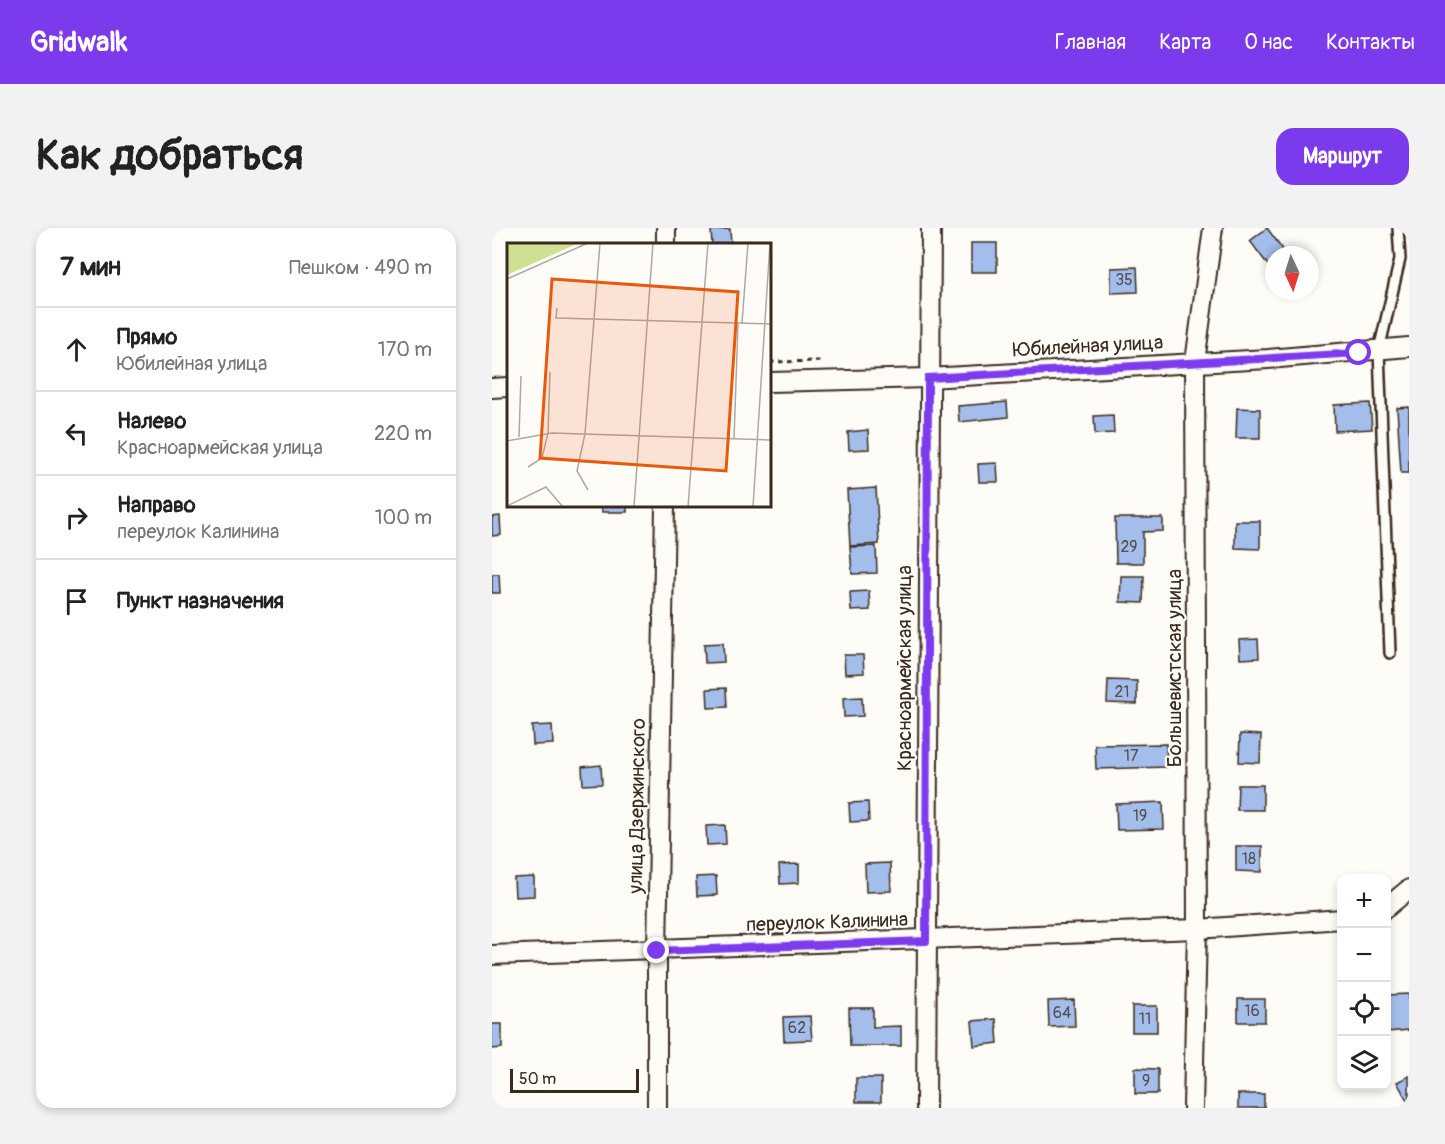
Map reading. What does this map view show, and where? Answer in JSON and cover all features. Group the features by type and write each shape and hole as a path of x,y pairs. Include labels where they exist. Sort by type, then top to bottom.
{"street":[{"name":"Красноармейская улица","path":"926,1108 928,378 931,359 931,228"},
{"name":"Большевистская улица","path":"1192,1108 1197,929 1195,362 1213,228"},
{"name":"Юбилейная улица","path":"771,382 928,378 1409,347"},
{"path":"492,388 507,387"},
{"name":"улица Дзержинского","path":"657,1108 657,951 664,507"},
{"path":"1391,904 1409,889"},
{"name":"переулок Калинина","path":"492,955 926,941 1197,929 1337,919"}],"lane":[{"path":"1390,653 1379,350 1400,259 1398,228"}],"path":[{"path":"771,362 827,361"}],"building":[{"path":"1267,228 1280,246 1265,246 1265,261 1250,241"},
{"path":"730,229 731,243 712,243 711,230"},
{"path":"971,243 997,243 997,272 971,272"},
{"path":"1137,267 1138,292 1111,293 1111,268"},
{"path":"1007,402 1008,417 959,422 958,406"},
{"path":"1370,403 1372,429 1335,431 1334,405"},
{"path":"1409,407 1409,473 1401,473 1397,408"},
{"path":"1237,408 1260,409 1260,438 1236,438"},
{"path":"1113,415 1114,433 1095,434 1094,416"},
{"path":"868,430 869,449 849,450 848,432"},
{"path":"997,463 998,482 979,482 978,464"},
{"path":"876,488 879,544 850,546 847,490"},
{"path":"601,507 627,507 627,512 602,512"},
{"path":"500,516 501,535 492,536 492,517"},
{"path":"1115,518 1163,518 1163,531 1143,532 1143,563 1116,563"},
{"path":"1235,521 1260,521 1260,549 1235,548"},
{"path":"876,546 877,573 852,574 850,547"},
{"path":"492,574 499,574 500,593 492,593"},
{"path":"1121,576 1144,576 1143,603 1120,602"},
{"path":"869,591 870,610 851,611 850,592"},
{"path":"1258,639 1259,658 1240,659 1239,640"},
{"path":"723,643 724,662 705,663 704,644"},
{"path":"844,655 863,655 864,673 845,674"},
{"path":"1108,680 1137,681 1137,704 1107,703"},
{"path":"726,688 727,707 708,708 707,689"},
{"path":"862,697 863,716 844,717 843,698"},
{"path":"552,725 553,744 533,745 532,726"},
{"path":"1240,734 1261,735 1260,763 1239,762"},
{"path":"1166,744 1167,767 1096,769 1095,745"},
{"path":"601,765 602,784 583,785 582,767"},
{"path":"1238,785 1263,785 1263,810 1237,810"},
{"path":"868,802 869,821 850,822 849,803"},
{"path":"1163,802 1164,829 1117,830 1116,804"},
{"path":"725,825 726,844 707,845 706,826"},
{"path":"1236,846 1262,846 1262,872 1236,871"},
{"path":"890,863 891,891 866,892 865,864"},
{"path":"799,864 799,883 780,884 779,865"},
{"path":"716,876 717,895 697,896 696,877"},
{"path":"534,877 534,896 515,897 514,878"},
{"path":"1409,994 1409,1030 1391,1032 1391,995"},
{"path":"1238,999 1265,999 1265,1022 1238,1022"},
{"path":"1074,1000 1075,1026 1049,1027 1048,1001"},
{"path":"1132,1006 1157,1006 1157,1032 1132,1032"},
{"path":"849,1008 873,1008 873,1027 901,1026 901,1046 850,1046"},
{"path":"810,1016 812,1040 784,1041 783,1017"},
{"path":"996,1019 998,1043 974,1046 972,1021"},
{"path":"492,1024 502,1024 502,1048 492,1049"},
{"path":"1135,1068 1158,1069 1158,1094 1135,1094"},
{"path":"1409,1076 1409,1104 1397,1082"},
{"path":"856,1078 881,1078 881,1102 856,1102"},
{"path":"1238,1094 1264,1094 1264,1108 1238,1108"}],"route":[{"path":"657,951 926,941 928,378 1359,353"}]}
